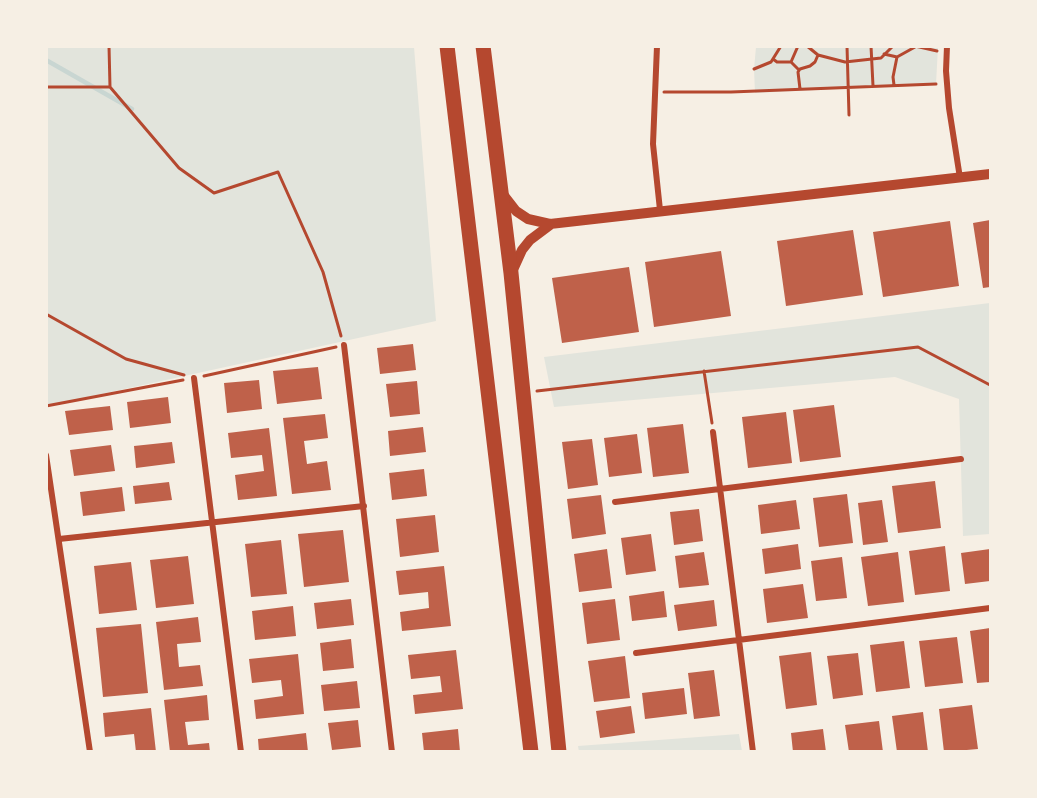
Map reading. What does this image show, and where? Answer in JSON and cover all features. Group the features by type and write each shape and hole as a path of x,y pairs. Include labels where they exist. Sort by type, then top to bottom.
{"main road":[{"path":"447,46 531,752"},
{"path":"483,46 511,273 559,752"}],"street":[{"path":"657,46 653,144 660,210"},
{"path":"947,49 949,108 960,178"},
{"path":"502,192 516,211 528,219 550,224 990,174"},
{"path":"511,273 522,250 530,240 550,224"},
{"path":"344,345 392,752"},
{"path":"194,378 241,752"},
{"path":"713,432 753,752"},
{"path":"46,455 90,752"},
{"path":"615,502 961,459"},
{"path":"59,539 364,506"},
{"path":"636,653 990,608"}],"path":[{"path":"46,406 194,378 344,345 323,272 278,172 214,193 179,168 110,87 109,46"},
{"path":"754,69 773,59 781,46"},
{"path":"791,62 798,46"},
{"path":"807,46 818,55 848,62 881,58 893,46"},
{"path":"848,46 849,115"},
{"path":"871,46 873,87"},
{"path":"884,54 897,57 915,47 934,51 947,49"},
{"path":"799,70 815,62 818,55"},
{"path":"894,85 892,77 897,57"},
{"path":"773,59 777,62 791,62 799,70"},
{"path":"799,70 797,80 800,89"},
{"path":"655,92 691,93 936,84"},
{"path":"46,87 110,87"},
{"path":"46,314 126,358 194,378"},
{"path":"523,392 918,347 990,386"},
{"path":"704,371 713,432"}],"shaded area":[{"path":"46,47 414,47 436,321 47,406"},
{"path":"756,47 938,47 936,84 755,93"},
{"path":"990,303 990,534 963,536 959,399 895,377 554,407 544,357"},
{"path":"739,734 742,751 579,752 578,746"}],"building":[{"path":"990,220 990,287 983,288 973,223"},
{"path":"950,221 959,286 883,297 873,232"},
{"path":"853,230 863,295 786,306 777,241"},
{"path":"721,251 731,316 654,327 645,262"},
{"path":"629,267 639,332 562,343 552,278"},
{"path":"413,344 416,370 380,374 377,348"},
{"path":"318,367 322,399 277,404 273,371"},
{"path":"259,380 262,409 227,413 224,383"},
{"path":"417,381 420,414 390,417 386,384"},
{"path":"168,397 171,423 130,428 127,402"},
{"path":"834,405 841,457 800,462 793,410"},
{"path":"110,406 113,430 69,435 65,411"},
{"path":"786,412 792,463 748,468 742,417"},
{"path":"325,414 328,438 304,441 307,464 327,461 331,490 292,494 283,418"},
{"path":"683,424 689,473 653,477 647,428"},
{"path":"423,427 426,452 390,456 388,431"},
{"path":"269,428 277,496 238,500 235,475 264,471 262,455 231,458 228,433"},
{"path":"637,434 642,473 609,477 604,438"},
{"path":"592,439 598,485 568,489 562,442"},
{"path":"172,442 175,463 136,468 134,446"},
{"path":"111,445 115,471 74,476 70,450"},
{"path":"424,469 427,496 392,500 389,473"},
{"path":"935,481 941,528 898,533 892,486"},
{"path":"169,482 172,500 135,504 133,486"},
{"path":"122,487 125,511 83,516 80,492"},
{"path":"847,494 853,543 819,547 813,498"},
{"path":"601,495 606,534 572,539 567,499"},
{"path":"796,500 800,529 761,534 758,505"},
{"path":"882,500 888,542 863,545 858,503"},
{"path":"699,509 703,541 674,545 670,512"},
{"path":"435,515 439,552 400,557 396,519"},
{"path":"343,530 349,582 304,587 298,534"},
{"path":"651,534 656,571 626,575 621,538"},
{"path":"281,540 287,594 251,597 245,544"},
{"path":"798,544 801,569 765,574 762,549"},
{"path":"945,546 950,591 915,595 909,551"},
{"path":"607,549 612,588 579,592 574,554"},
{"path":"990,549 990,581 965,584 961,553"},
{"path":"704,552 709,585 679,588 675,556"},
{"path":"898,552 904,602 868,606 861,557"},
{"path":"188,556 194,604 156,608 150,560"},
{"path":"842,557 847,598 816,601 811,561"},
{"path":"131,562 137,610 99,614 94,566"},
{"path":"444,566 451,626 402,631 400,612 429,608 428,592 399,595 396,571"},
{"path":"803,584 808,618 767,623 763,589"},
{"path":"664,591 667,617 632,621 629,596"},
{"path":"351,599 354,625 317,629 314,603"},
{"path":"615,599 620,640 587,644 582,603"},
{"path":"714,600 717,626 678,631 674,605"},
{"path":"293,606 296,636 255,640 252,611"},
{"path":"198,617 201,642 177,644 179,667 200,665 203,686 164,690 156,622"},
{"path":"141,624 148,693 103,697 96,628"},
{"path":"990,628 990,682 977,683 970,631"},
{"path":"957,637 963,683 925,687 919,641"},
{"path":"351,639 354,668 323,671 320,643"},
{"path":"904,641 910,688 876,692 870,645"},
{"path":"456,650 463,709 415,714 413,695 442,692 440,676 411,679 408,655"},
{"path":"811,652 817,705 786,709 779,656"},
{"path":"858,653 863,695 833,699 827,656"},
{"path":"298,654 304,714 256,719 254,700 283,696 281,680 252,683 249,659"},
{"path":"625,656 630,698 594,702 588,661"},
{"path":"714,670 720,716 694,719 688,673"},
{"path":"357,681 360,708 324,711 321,685"},
{"path":"684,688 687,714 645,719 642,693"},
{"path":"207,695 209,720 185,722 188,745 209,743 210,752 170,752 164,700"},
{"path":"972,705 978,749 944,752 939,709"},
{"path":"631,706 635,733 600,738 596,711"},
{"path":"151,708 156,752 136,752 134,734 105,737 103,713"},
{"path":"923,712 928,752 897,752 892,716"},
{"path":"358,720 361,747 332,750 328,723"},
{"path":"879,721 883,752 849,752 845,725"},
{"path":"458,729 460,752 424,752 422,733"},
{"path":"823,729 826,752 793,752 791,733"},
{"path":"306,733 308,752 259,752 258,739"}],"waterway":[{"path":"46,60 132,109"}]}
